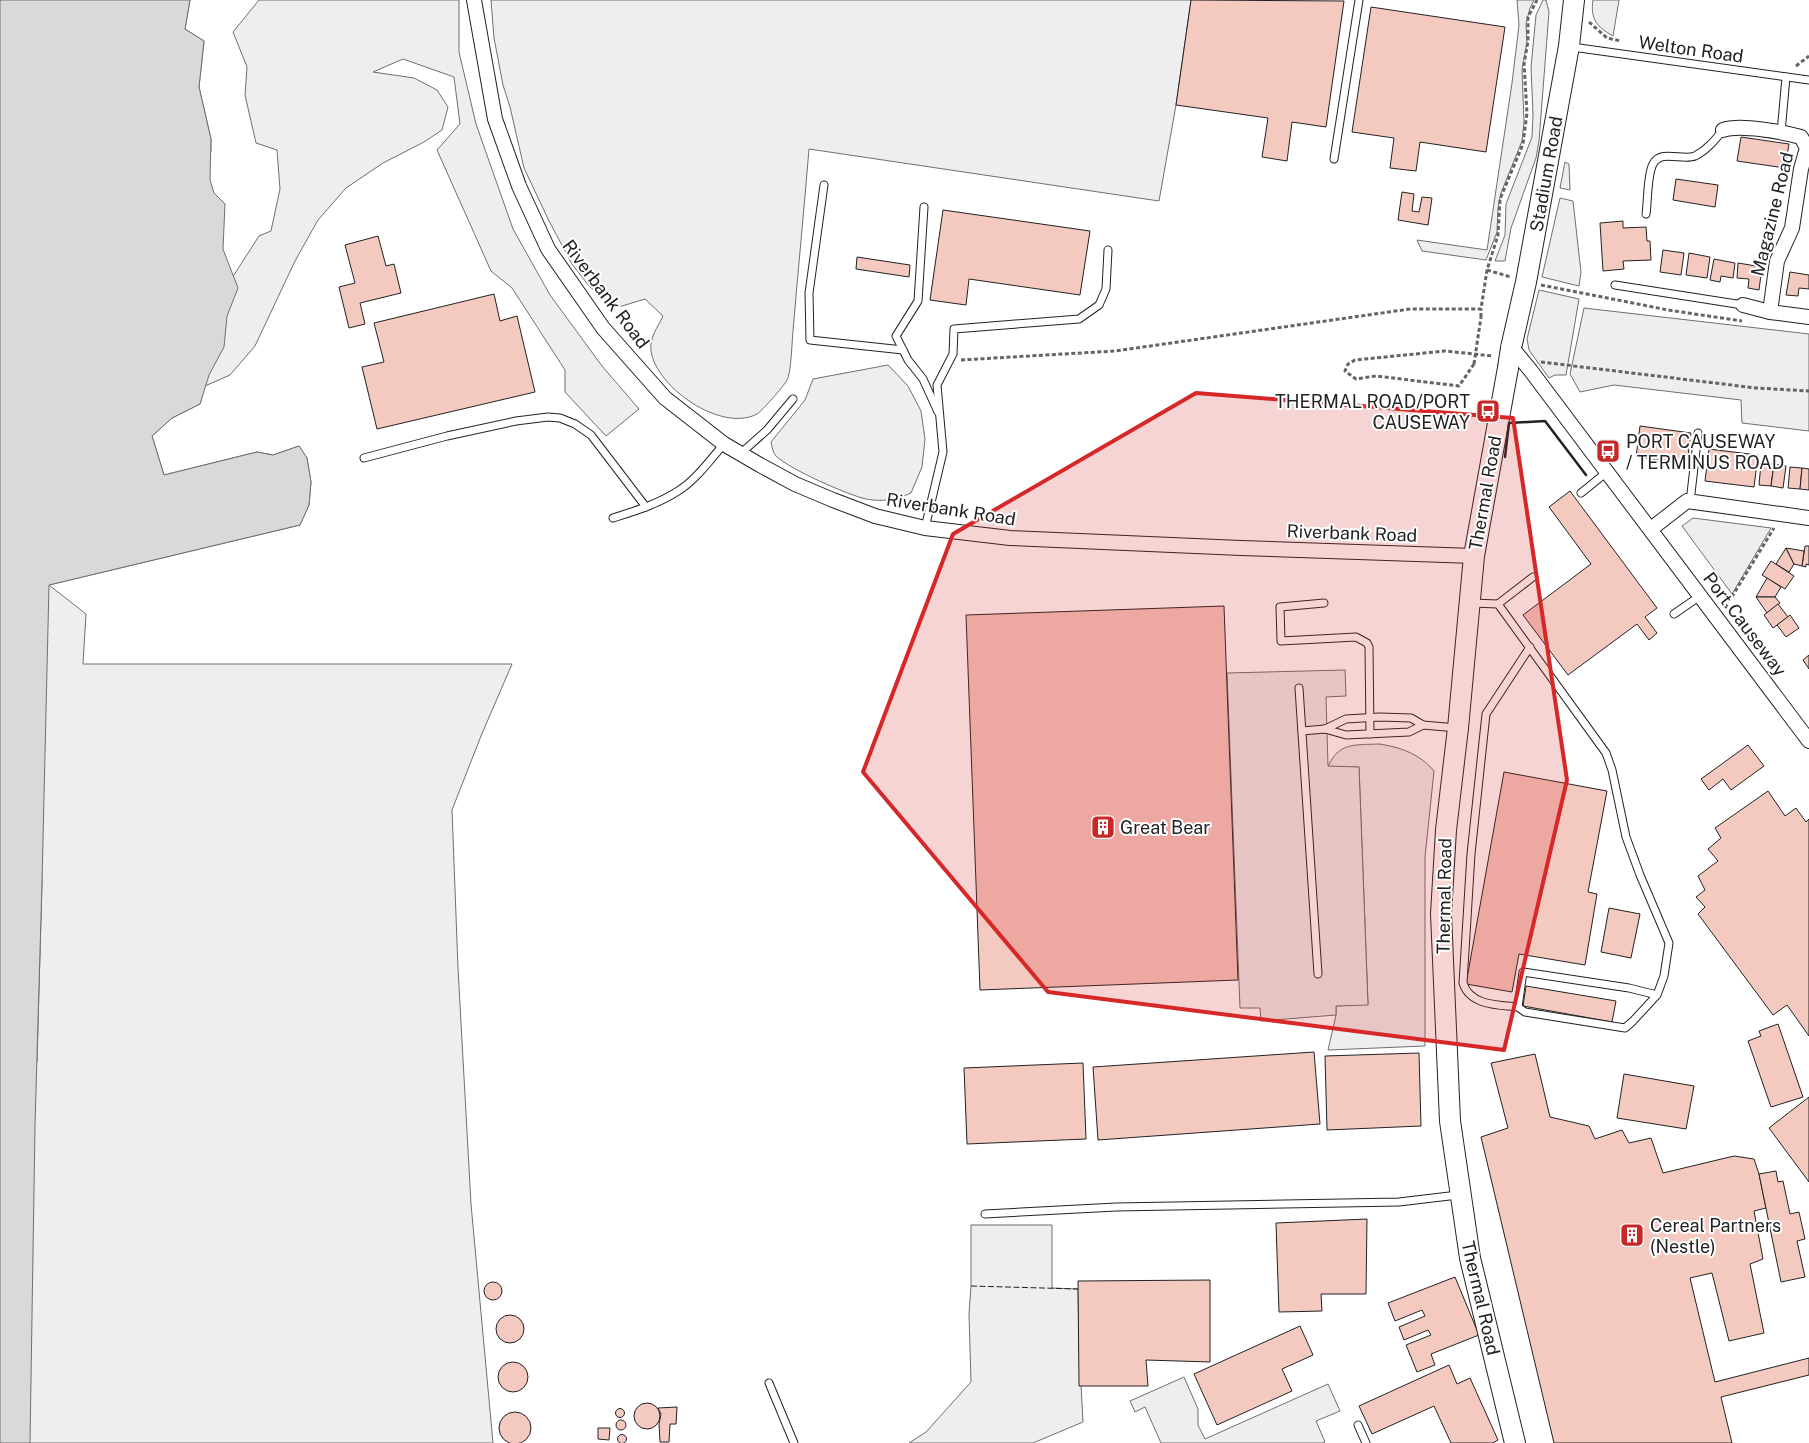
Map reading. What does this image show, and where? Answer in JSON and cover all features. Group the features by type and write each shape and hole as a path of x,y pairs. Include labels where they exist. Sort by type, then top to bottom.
{"street":[{"name":"Riverbank Road","path":"474,0 495,119 519,186 548,249 603,328 665,398 724,444 740,454 795,484 832,500 875,516 925,528 1019,538 1474,556"},
{"name":"Stadium Road","path":"1507,353 1526,282 1569,46 1574,8"},
{"name":"Magazine Road","path":"1724,130 1732,126 1801,137 1807,148 1801,169 1792,228 1777,261 1770,312"},
{"path":"1743,305 1770,312 1809,317"},
{"name":"Port Causeway","path":"1507,353 1531,366 1607,472 1809,741"},
{"name":"Thermal Road","path":"1507,353 1474,556 1458,728 1446,830 1441,914 1450,1121 1470,1258 1515,1443"},
{"path":"1651,529 1687,501 1809,518"}],"lane":[{"path":"1334,159 1358,0"},
{"name":"Welton Road","path":"1569,46 1809,80"},
{"path":"1781,133 1786,77"},
{"path":"1646,214 1651,166 1657,159 1666,156 1688,158 1696,155 1708,148 1724,130"},
{"path":"824,185 809,293 810,340 903,350"},
{"path":"924,207 918,301 896,336 908,360 922,379 940,417"},
{"path":"925,528 943,452 938,385 953,354 954,329 1079,319 1099,305 1106,288 1108,250"},
{"path":"1615,285 1743,305"},
{"path":"740,454 767,430 792,399"},
{"path":"364,458 447,436 516,421 548,417 560,418 575,424 591,435 646,507"},
{"path":"1690,502 1698,433"},
{"path":"613,518 646,507 678,491 698,473 724,444"},
{"path":"1581,493 1607,472"},
{"path":"1469,602 1498,604 1533,578"},
{"path":"1674,614 1700,596"},
{"path":"1324,603 1280,607 1281,641 1356,637 1367,643 1370,647 1370,734"},
{"path":"1498,604 1530,647 1606,753 1626,838 1669,943 1664,976 1657,995 1626,1028 1526,1012 1518,1007 1486,1004 1471,996 1465,990 1463,983 1471,854 1486,714 1530,647"},
{"path":"1299,688 1318,974"},
{"path":"1302,731 1324,729 1346,719 1370,718 1411,718 1423,725 1458,728"},
{"path":"1324,729 1346,735 1409,732 1423,725"},
{"path":"1518,1007 1523,972 1629,988 1657,995"},
{"path":"985,1214 1116,1207 1399,1202 1461,1194"},
{"path":"769,1383 794,1443"},
{"path":"1358,1425 1366,1443"}],"path":[{"path":"1507,353 1445,350 1355,360 1348,364 1345,371 1356,379 1376,376 1459,386 1474,364 1481,317 1481,309 1487,270 1498,235 1500,199 1524,144 1527,113 1524,64 1528,40 1528,17 1537,0"},
{"path":"1574,8 1607,38 1624,42"},
{"path":"1788,65 1796,66 1809,56"},
{"path":"1487,270 1526,282 1668,310 1743,321"},
{"path":"949,361 1115,351 1410,309 1481,309"},
{"path":"1531,366 1756,388 1809,391"},
{"path":"1718,619 1782,514"}],"highlighted area":[{"path":"1196,393 1513,418 1567,780 1504,1050 1048,992 863,772 953,534"}],"shaded area":[{"path":"0,0 190,0 185,29 204,41 199,87 211,139 210,180 214,193 225,204 223,249 238,288 227,316 224,347 209,375 200,404 172,418 152,436 164,475 257,452 273,455 299,446 307,458 311,482 309,505 300,525 49,585 35,1126 30,1443 0,1443"},
{"path":"190,0 185,29 204,41 199,87 211,139 211,152 191,152 223,292 259,236 271,231 280,189 277,150 256,143 245,95 247,67 233,32 259,0 459,0 459,52 476,124 513,229 550,295 602,366 639,409 606,436 565,392 565,370 512,288 491,271 437,150 460,124 454,77 403,59 373,72 414,78 437,90 448,107 442,130 424,142 383,163 346,188 318,220 295,261 255,346 230,375 205,386 200,404 172,418 152,436 164,475 257,452 273,455 299,446 307,458 311,482 309,505 300,525 49,585 86,614 83,664 512,664 452,810 458,968 471,1204 493,1443 0,1443 0,1046 37,1062 42,882 0,38"},
{"path":"491,0 1191,0 1176,105 1159,201 809,149 788,377 782,388 757,414 742,418 726,417 709,412 677,392 656,365 651,351 653,337 663,316 645,299 619,307 605,299 589,286 572,264 524,168 503,85 494,38"},
{"path":"1517,0 1534,0 1526,24 1527,42 1522,70 1524,122 1522,141 1501,193 1497,232 1486,260 1422,251 1417,240 1487,250 1519,25"},
{"path":"1543,0 1546,0 1549,12 1536,158 1511,228 1505,261 1495,261 1505,235 1506,204 1532,137 1531,67 1536,15"},
{"path":"1593,0 1619,0 1613,36 1596,22 1592,7"},
{"path":"1565,162 1569,164 1570,190 1560,188"},
{"path":"1560,198 1573,201 1581,272 1579,286 1542,277"},
{"path":"1539,290 1579,299 1566,375 1555,375 1549,378 1529,350 1527,339"},
{"path":"1584,308 1809,334 1809,431 1742,423 1741,400 1614,385 1580,392 1570,374"},
{"path":"888,365 908,386 921,411 925,439 922,467 911,493 889,500 857,497 793,468 775,455 771,442 805,400 813,379"},
{"path":"1693,518 1771,528 1732,594 1682,526"},
{"path":"1345,670 1346,696 1326,697 1328,766 1359,767 1368,1005 1336,1006 1336,1015 1261,1021 1260,1008 1240,1008 1227,673"},
{"path":"1379,744 1409,752 1434,771 1425,857 1425,1046 1328,1050 1336,1015 1336,1006 1368,1004 1359,767 1328,767 1332,759 1342,749 1355,745"},
{"path":"971,1225 1052,1225 1052,1288 1078,1289 1083,1422 1033,1443 909,1443 926,1432 971,1382 969,1314"},
{"path":"1184,1377 1198,1409 1198,1425 1205,1439 1328,1384 1340,1411 1316,1421 1325,1442 1322,1443 1161,1443 1145,1407 1135,1412 1130,1401"}],"building":[{"path":"1191,0 1344,1 1326,127 1292,122 1287,161 1262,157 1268,118 1176,105"},
{"path":"1371,7 1505,27 1486,152 1420,142 1416,171 1390,168 1394,138 1352,132"},
{"path":"1741,137 1789,144 1785,168 1737,161"},
{"path":"1676,179 1718,185 1715,207 1673,200"},
{"path":"1402,192 1414,194 1412,211 1419,212 1422,197 1432,198 1428,225 1398,220"},
{"path":"943,210 1090,231 1080,295 969,279 966,305 930,300"},
{"path":"1623,221 1623,228 1646,227 1647,241 1650,241 1651,260 1623,261 1624,269 1603,271 1600,223"},
{"path":"378,236 386,266 394,264 401,293 360,303 365,324 349,328 339,287 355,283 345,245"},
{"path":"1663,250 1684,253 1681,275 1660,272"},
{"path":"1689,253 1710,257 1707,278 1686,275"},
{"path":"857,257 910,265 909,277 856,269"},
{"path":"1714,259 1735,263 1733,278 1721,276 1720,282 1710,280"},
{"path":"1738,263 1762,267 1759,290 1748,288 1749,279 1737,278"},
{"path":"1790,272 1809,275 1809,289 1799,288 1798,296 1786,295"},
{"path":"494,294 500,321 517,316 535,392 377,429 362,367 384,362 374,323"},
{"path":"1640,426 1691,433 1687,464 1636,457"},
{"path":"1709,449 1758,455 1754,487 1705,481"},
{"path":"1761,463 1774,464 1771,486 1759,485"},
{"path":"1774,464 1786,466 1783,488 1771,486"},
{"path":"1790,467 1802,468 1800,489 1788,488"},
{"path":"1802,468 1809,469 1809,490 1800,489"},
{"path":"1570,491 1657,608 1645,617 1657,633 1649,640 1637,624 1568,675 1523,615 1591,564 1549,507"},
{"path":"1805,546 1809,546 1809,565 1806,564 1806,567 1802,566"},
{"path":"1786,548 1794,564 1789,572 1776,564"},
{"path":"1786,548 1804,551 1802,566 1794,564"},
{"path":"1771,561 1794,576 1785,589 1762,575"},
{"path":"1767,578 1781,587 1775,597 1756,597"},
{"path":"1756,597 1775,597 1780,603 1767,613"},
{"path":"1778,604 1788,617 1773,628 1764,615"},
{"name":"Great Bear","path":"1224,606 1238,980 980,990 966,615"},
{"path":"1790,615 1799,628 1786,637 1777,625"},
{"path":"1809,655 1809,669 1803,660"},
{"path":"1748,745 1764,766 1731,790 1723,779 1709,790 1701,779"},
{"path":"1504,772 1607,791 1588,892 1597,894 1585,965 1519,954 1512,992 1466,984"},
{"path":"1768,791 1785,816 1796,808 1806,822 1809,819 1809,1036 1787,1005 1773,1015 1698,914 1705,907 1696,897 1705,890 1698,876 1718,861 1708,849 1721,838 1715,828"},
{"path":"1609,908 1640,914 1631,958 1601,952"},
{"path":"1526,986 1616,1001 1612,1022 1523,1006"},
{"path":"1778,1024 1803,1097 1771,1107 1748,1041 1761,1036 1759,1031"},
{"path":"1314,1052 1320,1124 1098,1140 1093,1067"},
{"path":"1419,1053 1421,1126 1327,1130 1325,1056"},
{"name":"Cereal Partners (Nestle)","path":"1535,1054 1550,1117 1589,1126 1595,1139 1622,1130 1629,1143 1651,1138 1663,1173 1734,1156 1754,1159 1766,1208 1754,1211 1763,1259 1750,1264 1764,1333 1729,1341 1712,1273 1690,1278 1715,1382 1809,1358 1809,1375 1721,1397 1732,1443 1554,1443 1481,1137 1508,1128 1491,1063"},
{"path":"1083,1063 1086,1139 967,1144 964,1068"},
{"path":"1624,1074 1694,1086 1686,1129 1617,1118"},
{"name":"Cereal Partners (Nestle)","path":"1809,1097 1809,1182 1769,1128"},
{"path":"1776,1171 1778,1182 1783,1181 1790,1214 1799,1212 1805,1239 1797,1241 1805,1277 1781,1282 1759,1174"},
{"path":"1367,1219 1366,1294 1321,1294 1322,1311 1279,1312 1276,1223"},
{"path":"1455,1277 1479,1335 1431,1354 1435,1365 1417,1372 1406,1345 1431,1335 1428,1330 1404,1340 1399,1327 1425,1316 1422,1310 1395,1321 1388,1303"},
{"path":"1210,1280 1210,1362 1146,1360 1148,1386 1079,1386 1078,1281"},
{"path":"493,1282 499,1285 502,1291 499,1297 493,1300 487,1297 484,1291 487,1285"},
{"path":"510,1315 520,1319 524,1329 520,1339 510,1343 500,1339 496,1329 500,1319"},
{"path":"1300,1326 1313,1355 1282,1369 1292,1391 1217,1425 1194,1374"},
{"path":"513,1362 524,1366 528,1377 524,1388 513,1392 502,1388 498,1377 502,1366"},
{"path":"1449,1365 1457,1384 1470,1378 1498,1440 1493,1443 1451,1443 1434,1406 1372,1434 1359,1406"},
{"path":"647,1403 657,1406 660,1416 657,1426 647,1429 637,1426 634,1416 637,1406"},
{"path":"677,1407 676,1424 670,1424 669,1442 660,1442 659,1424 661,1414 658,1408"},
{"path":"620,1408 625,1413 620,1418 615,1413"},
{"path":"515,1412 521,1413 526,1417 530,1422 530,1434 526,1439 521,1443 515,1444 509,1443 504,1439 500,1434 499,1428 500,1422 504,1417 509,1413"},
{"path":"621,1420 626,1425 621,1430 616,1425"},
{"path":"598,1428 610,1428 609,1440 598,1439"},
{"path":"622,1435 626,1439 622,1443 618,1439"}],"fence":[{"path":"971,1286 1078,1289"}],"wall":[{"path":"1505,457 1509,423 1545,421 1586,475"}],"place":[{"name":"THERMAL ROAD/PORT CAUSEWAY","path":"1488,411"},
{"name":"PORT CAUSEWAY / TERMINUS ROAD","path":"1608,451"},
{"name":"Great Bear","path":"1103,827"},
{"name":"Cereal Partners (Nestle)","path":"1632,1235"}]}
